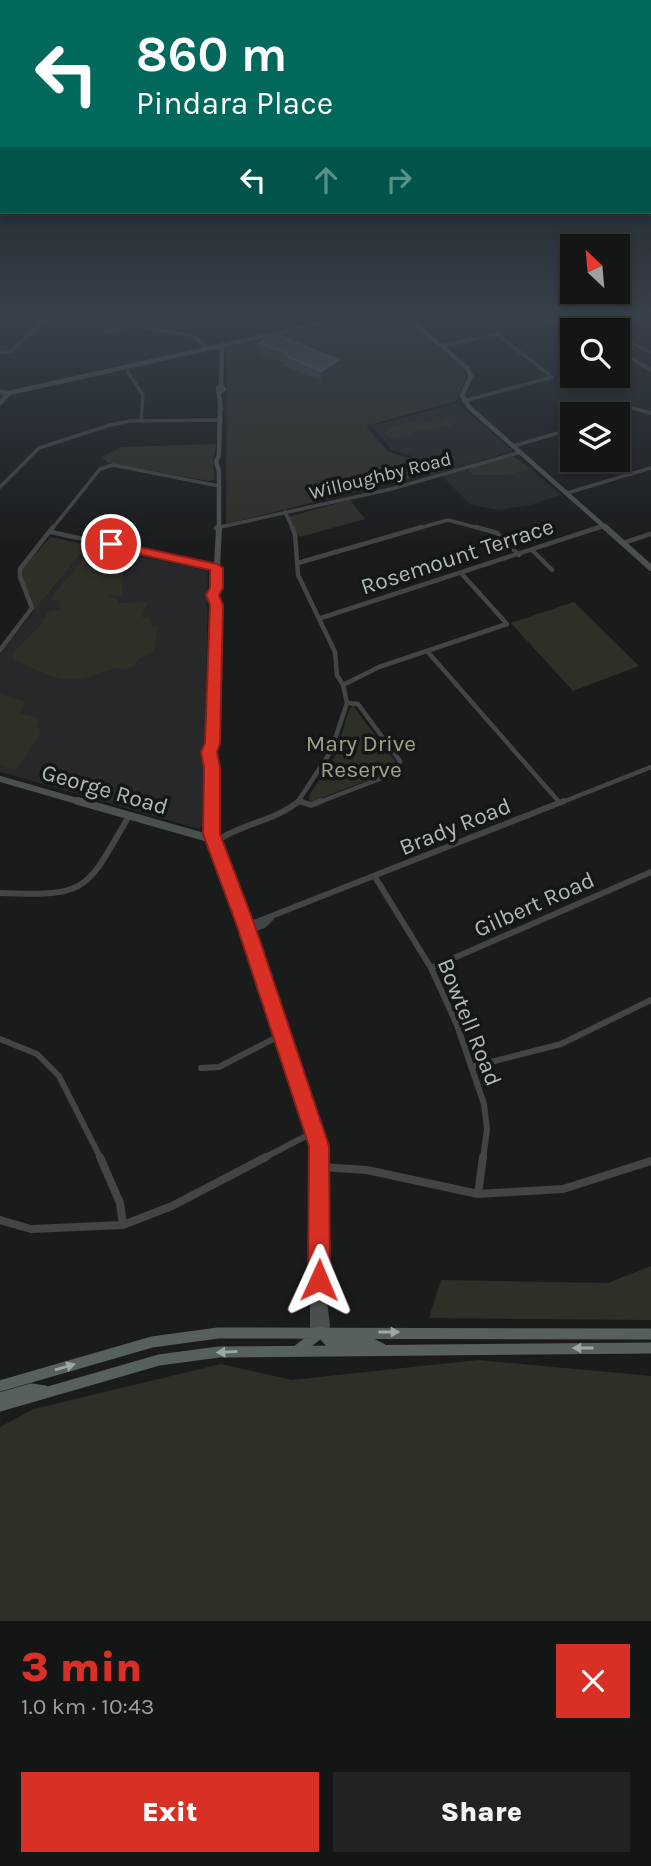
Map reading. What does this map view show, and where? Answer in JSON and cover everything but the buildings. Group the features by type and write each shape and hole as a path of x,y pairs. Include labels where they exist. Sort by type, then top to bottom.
{"main road":[{"path":"0,1386 117,1352 187,1336 247,1332 651,1334"},
{"path":"321,1332 331,1343 372,1345 387,1352"},
{"path":"295,1352 321,1332"},
{"path":"0,1406 159,1360 244,1350 387,1352 651,1348"},
{"path":"0,1398 31,1390 51,1392"}],"street":[{"path":"0,403 8,394"},
{"path":"141,421 142,394"},
{"path":"220,394 219,455 223,463 219,471 216,588 221,597 216,605 212,743 216,758 212,768 213,806 210,818 316,1134 321,1167 320,1295 314,1308 314,1325 321,1332"},
{"path":"463,394 464,401 651,568"},
{"path":"464,401 493,394"},
{"path":"630,407 651,412"},
{"path":"0,487 43,446 113,424 220,419"},
{"path":"513,446 560,432"},
{"name":"Willoughby Road","path":"218,530 391,489 521,452"},
{"path":"0,650 32,608 20,577 20,569 51,532 79,492 105,465 219,484"},
{"path":"567,493 651,468"},
{"path":"215,837 283,814 299,801 331,751 347,703 337,674 335,652 321,618 298,575 295,534 285,512"},
{"path":"298,563 448,520 497,533 519,555"},
{"name":"Rosemount Terrace","path":"321,618 604,526"},
{"path":"51,532 217,565"},
{"path":"622,543 651,534"},
{"path":"532,551 552,570"},
{"path":"343,685 368,671 507,624 461,573"},
{"path":"427,651 560,803"},
{"path":"299,801 311,805 390,775 398,768 400,761 358,704 347,703"},
{"name":"Brady Road","path":"247,929 264,925 271,918 651,767"},
{"name":"George Road","path":"0,779 198,835 215,837"},
{"path":"0,892 69,891 81,887 90,880 129,816"},
{"name":"Gilbert Road","path":"431,968 651,872"},
{"name":"Bowtell Road","path":"375,877 431,968 457,1025 484,1104 487,1129 478,1194"},
{"path":"471,1067 561,1044 651,1000"},
{"path":"201,1068 219,1067 283,1034"},
{"path":"0,1039 37,1054 59,1076 110,1177 120,1203 123,1225"},
{"path":"0,1220 31,1229 123,1225 159,1212 304,1137 316,1134"},
{"path":"321,1167 367,1170 478,1194 563,1189 651,1161"}],"shaded area":[{"path":"457,403 513,451 432,475 412,456 392,450 371,426"},
{"path":"465,469 473,475 508,475 531,469 561,495 530,505 499,510 471,505 442,476"},
{"path":"88,545 208,571 204,825 199,829 0,772 0,653"}],"green space":[{"path":"227,394 459,394 456,401 366,426 387,451 410,459 427,474 226,524"},
{"path":"422,419 427,423 439,419 438,421 442,422 445,419 458,422 446,428 444,426 424,432 421,429 392,440 384,433 388,429"},
{"path":"216,444 213,462 215,479 209,481 108,463 102,457 121,447"},
{"path":"513,456 531,469 508,475 472,475 467,469"},
{"path":"350,500 365,519 300,537 288,517"},
{"path":"50,537 88,545 34,611 19,573"},
{"path":"91,550 129,558 123,566 122,597 107,595 117,599 119,603 148,602 142,617 151,620 152,626 158,627 154,650 138,660 134,667 121,670 118,668 69,680 57,678 14,660 14,652 43,622 39,617 44,619 47,612 61,609 57,606 59,601 50,599"},
{"path":"574,602 639,666 573,691 511,623"},
{"path":"0,694 26,702 19,713 36,717 39,723 36,727 41,729 16,770 0,765"},
{"name":"Mary Drive Reserve","path":"353,706 396,765 390,772 313,801 309,800 310,794 335,757 349,710"},
{"path":"651,1266 651,1320 429,1318 441,1280 608,1283"},
{"path":"478,1360 651,1376 651,1621 0,1621 0,1427 34,1409 221,1364 292,1380"}],"route":[{"path":"111,544 217,568 213,595 216,605 214,694 212,743 209,752 212,768 212,834 303,1092 319,1146 319,1280"}]}
